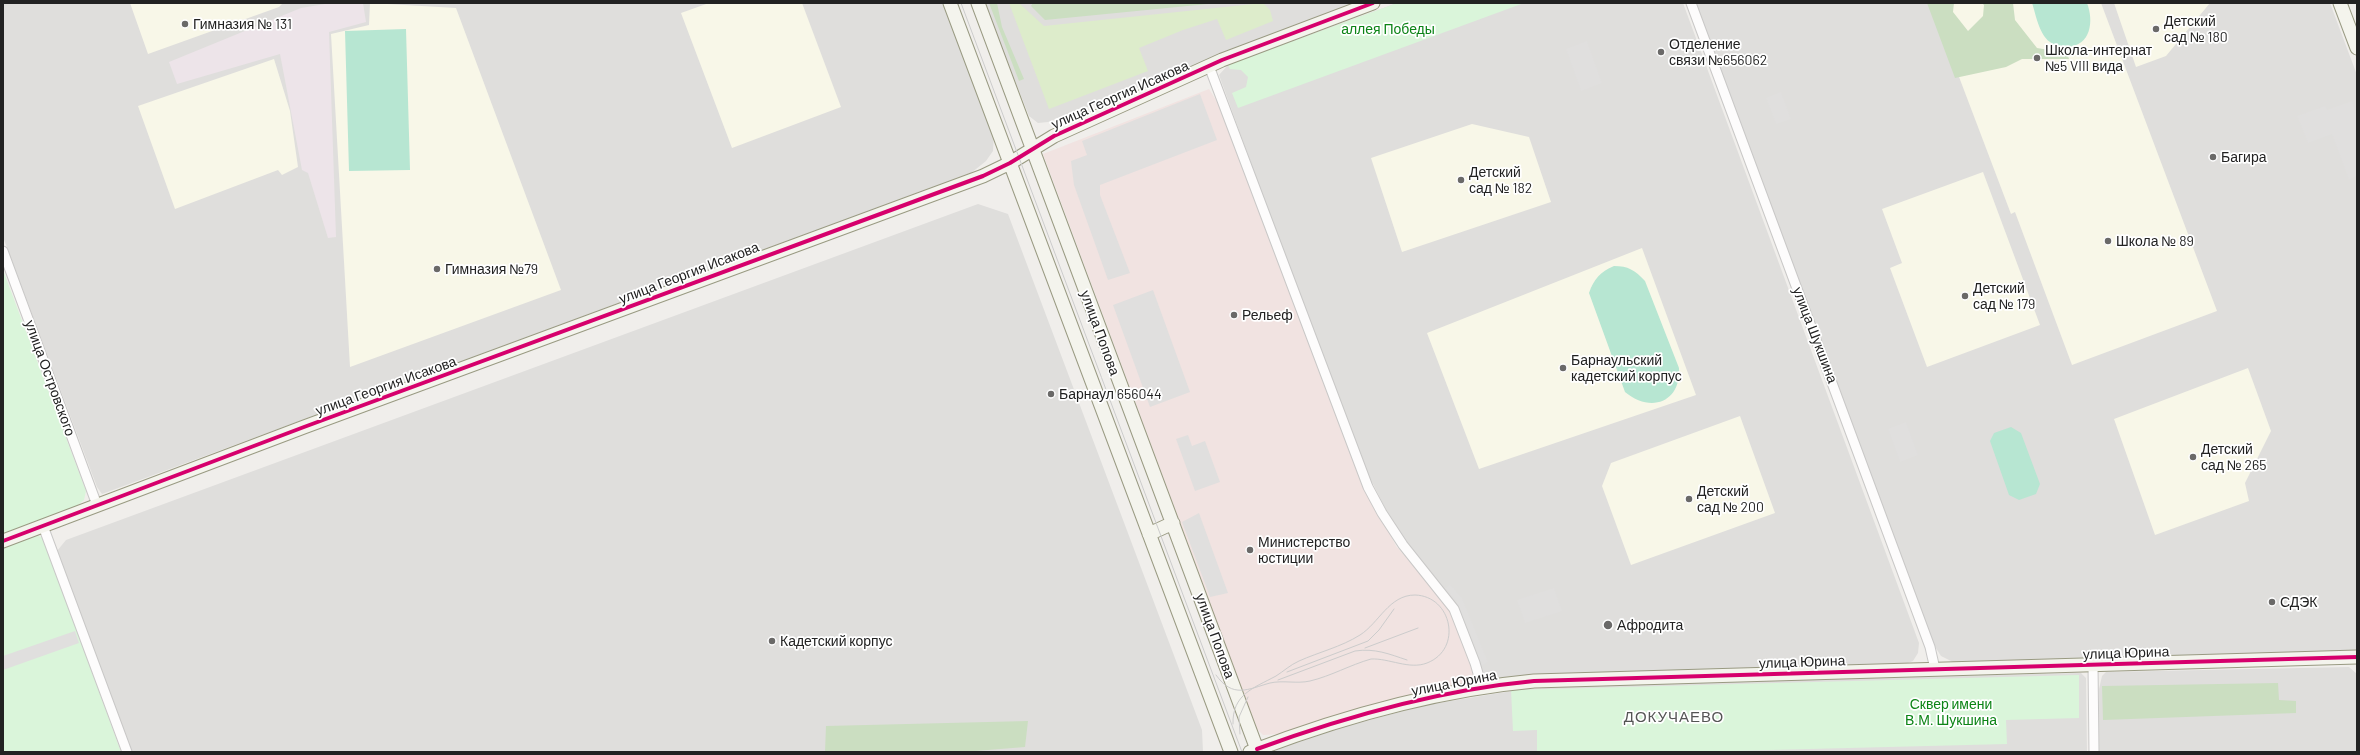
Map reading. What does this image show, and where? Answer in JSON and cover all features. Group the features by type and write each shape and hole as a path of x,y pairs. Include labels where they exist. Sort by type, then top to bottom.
{"street":[{"name":"улица Попова","path":"950,3 1230,752"},
{"name":"улица Попова","path":"978,3 1147,460 1173,523 1255,751"},
{"name":"улица Георгия Исакова","path":"3,541 949,189 1010,163 1054,136 1209,66 1373,3"},
{"name":"улица Шукшина","path":"1691,3 1842,406 1930,648 1935,669"},
{"path":"2340,3 2357,48"},
{"path":"1209,66 1368,486 1403,545 1454,609 1475,662 1482,687"},
{"name":"улица Островского","path":"3,251 97,505"},
{"path":"1149,534 1173,523"},
{"path":"43,526 128,752"},
{"name":"улица Юрина","path":"1255,751 1355,716 1482,687 1577,679 2357,657"},
{"path":"2093,664 2094,752"}],"shaded area":[{"path":"3,3 946,3 994,133 993,151 986,161 971,173 102,494 97,487 3,237"},
{"name":"Гимназия № 131","path":"130,3 283,3 279,7 148,54"},
{"path":"331,3 363,3 366,22 329,32 336,237 328,238 308,173 302,170 280,54 177,84 169,62 301,8"},
{"path":"370,3 456,8 561,290 350,367 331,34 369,25"},
{"path":"709,3 802,3 841,107 732,148 681,13"},
{"path":"984,3 1363,3 1048,122 1038,123 1029,116"},
{"path":"1397,3 1683,3 1919,643 1918,653 1913,661 1900,666 1567,673 1486,681 1457,609 1405,541 1385,508 1365,468 1300,298 1219,75 1228,65"},
{"path":"1695,3 2330,3 2357,75 2357,651 1955,663 1941,656 1932,642"},
{"path":"1931,3 2101,3 2217,311 2072,365 2015,212 2011,214"},
{"name":"Детский сад № 180","path":"2114,3 2210,3 2166,56 2136,67"},
{"path":"1587,41 1602,83 1581,91 1566,49"},
{"path":"274,59 290,111 298,167 282,175 278,170 175,209 138,106"},
{"path":"1189,60 1193,65 1154,80 1151,75"},
{"path":"1209,89 1221,108 1351,456 1396,546 1452,609 1476,682 1376,705 1279,734 1263,735 1257,729 1043,154"},
{"path":"1781,92 1791,119 1776,124 1766,98"},
{"path":"1200,94 1217,140 1100,185 1100,195 1130,273 1108,280 1074,185 1071,161 1087,155 1082,141"},
{"path":"2352,101 2357,115 2357,176 2349,180 2332,134 2308,143 2297,116 2325,106 2327,110"},
{"name":"Детский сад № 182","path":"1472,124 1529,137 1551,202 1402,252 1371,158"},
{"name":"Детский сад № 179","path":"1983,172 2040,325 1927,367 1890,268 1902,263 1882,209"},
{"path":"978,204 1008,214 1202,730 1203,752 132,752 57,551 66,540"},
{"name":"Барнаульский кадетский корпус","path":"1642,248 1696,395 1479,469 1427,333"},
{"path":"1153,290 1190,392 1150,407 1113,305"},
{"name":"Детский сад № 265","path":"2248,368 2271,431 2245,483 2249,501 2155,535 2114,419"},
{"name":"Детский сад № 200","path":"1740,416 1775,513 1631,565 1602,486 1611,463"},
{"path":"1906,422 1918,455 1900,462 1888,429"},
{"path":"1188,435 1192,446 1205,441 1220,482 1195,491 1176,439"},
{"path":"1199,513 1228,593 1210,597 1182,522"},
{"path":"1450,584 1462,598 1488,662 1482,665 1457,602 1445,588"},
{"path":"1554,588 1562,611 1525,623 1517,600"},
{"path":"75,631 79,643 3,670 3,656"},
{"path":"2349,667 2357,674 2357,752 2099,752 2099,689 2102,676 2106,672"},
{"name":"Сквер имени В.М. Шукшина","path":"2081,673 2086,678 2087,752 1273,752 1291,743 1426,705 1524,689 1685,681"}],"green space":[{"path":"989,3 997,3 1002,27 1024,79 1019,81"},
{"path":"1009,3 1019,3 1044,26 1263,3 1270,10 1273,21 1226,40 1217,19 1183,30 1139,48 1148,71 1049,109"},
{"path":"1033,3 1218,3 1045,20 1031,6"},
{"name":"аллея Победы","path":"1397,3 1524,3 1238,108 1232,93 1246,87 1248,77 1241,70 1230,69 1228,65"},
{"path":"1927,3 1954,3 1953,12 1968,31 1983,16 1984,5 1982,3 2013,3 2015,20 2037,48 2067,53 2069,59 2022,59 2006,67 1955,78"},
{"path":"2032,3 2087,3 2090,25 2086,37 2075,46 2062,47 2052,43 2046,39 2043,34"},
{"path":"406,29 410,170 349,171 345,31"},
{"path":"1614,266 1631,269 1645,281 1679,368 1678,380 1675,389 1669,397 1662,401 1654,403 1644,402 1625,392 1589,293 1598,276"},
{"path":"3,270 86,491 84,500 77,506 3,534"},
{"path":"2011,427 2021,433 2040,484 2036,494 2019,500 2009,495 1990,441 1994,433"},
{"path":"37,535 43,538 46,545 121,752 3,752 3,546"},
{"name":"Сквер имени В.М. Шукшина","path":"2079,675 2079,718 2006,720 2007,744 1690,752 1537,752 1537,730 1513,731 1511,690"},
{"path":"2278,683 2279,700 2296,701 2296,713 2103,720 2102,686"},
{"path":"1028,721 1025,747 963,752 825,752 826,726"}],"tram line":[{"path":"961,3 1242,752"},
{"path":"1216,675 1229,687 1235,690 1241,690 1248,689 1255,688 1275,682 1310,681 1371,659 1385,660 1406,665 1420,665 1427,663 1438,656 1446,647 1449,636 1445,613 1438,604 1428,598 1415,595 1406,596 1398,600 1391,604 1373,624 1360,635 1345,643 1290,666 1276,676 1260,684 1252,689 1246,693 1236,706 1233,724"},
{"path":"1287,672 1368,641 1379,630 1394,609"},
{"path":"1365,648 1418,628"},
{"path":"1278,680 1355,651 1375,651 1407,660"},
{"path":"1240,734 1239,717 1248,697"}],"cycle path":[{"path":"3,541 304,427 983,176 1010,163 1054,136 1222,60 1373,3"},
{"path":"1257,749 1359,715 1394,706 1463,691 1534,681 2357,657"}],"place":[{"name":"Гимназия № 131","path":"185,24"},
{"name":"Детский сад № 180","path":"2156,29"},
{"name":"Отделение связи №656062","path":"1661,52"},
{"name":"Школа-интернат №5 VIII вида","path":"2037,58"},
{"name":"Багира","path":"2213,157"},
{"name":"Детский сад № 182","path":"1461,180"},
{"name":"Школа № 89","path":"2108,241"},
{"name":"Гимназия №79","path":"437,269"},
{"name":"Детский сад № 179","path":"1965,296"},
{"name":"Рельеф","path":"1234,315"},
{"name":"Барнаульский кадетский корпус","path":"1563,368"},
{"name":"Барнаул 656044","path":"1051,394"},
{"name":"Детский сад № 265","path":"2193,457"},
{"name":"Детский сад № 200","path":"1689,499"},
{"name":"Министерство юстиции","path":"1250,550"},
{"name":"СДЭК","path":"2272,602"},
{"name":"Афродита","path":"1608,625"},
{"name":"Кадетский корпус","path":"772,641"}],"district":[{"name":"ДОКУЧАЕВО","path":"1674,717"}]}
